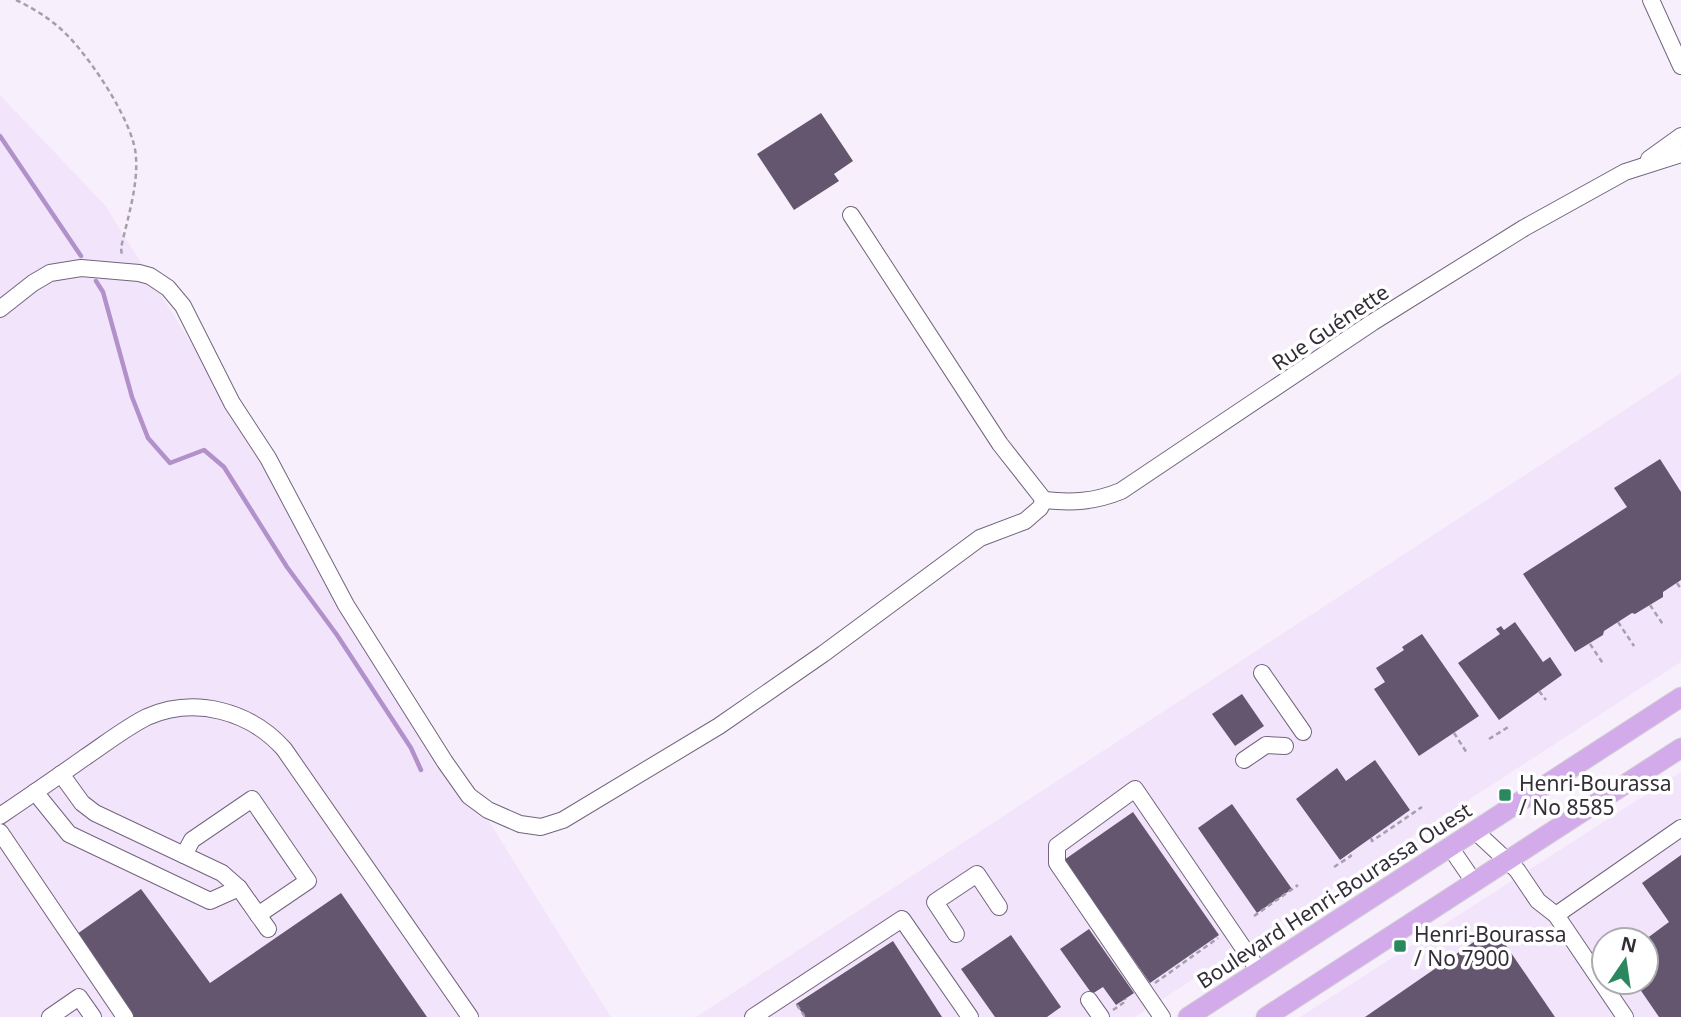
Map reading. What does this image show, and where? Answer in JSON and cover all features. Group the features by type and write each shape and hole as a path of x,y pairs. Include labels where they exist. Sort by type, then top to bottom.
{"main road":[{"name":"Boulevard Henri-Bourassa Ouest","path":"1188,1017 1681,697"},
{"path":"1266,1017 1681,748"}],"street":[{"path":"1651,0 1681,66"},
{"name":"Rue Guénette","path":"1044,500 1085,502 1121,491 1373,322 1524,228 1636,167 1681,136"},
{"name":"Rue Guénette","path":"1636,167 1681,154"},
{"path":"0,309 50,273 81,268 125,270 150,276 168,288 183,306 232,402 268,458 346,605 445,762 476,803 520,824 541,827 563,820 719,726 834,647 980,538 1025,521 1040,508 1044,500 1000,444 851,215"},
{"path":"1262,673 1303,732"},
{"path":"0,816 137,723 165,711 185,708 205,708 235,715 253,723 277,742 290,757 470,1017"},
{"path":"1244,760 1255,742 1285,746"},
{"path":"61,774 82,803 120,836 216,881 239,888"},
{"path":"1161,1017 1057,863 1057,846 1135,789 1259,971"},
{"path":"35,792 69,834 209,901 239,888"},
{"path":"184,855 192,841 252,799 308,881 258,915"},
{"path":"95,813 222,873 239,888 268,929"},
{"path":"1556,915 1681,828"},
{"path":"1475,831 1517,870 1538,901 1556,915 1625,1017"},
{"path":"0,832 125,1017"},
{"path":"1450,847 1474,882"},
{"path":"956,934 935,902 977,874 999,907"},
{"path":"753,1017 902,919 970,1017"},
{"path":"50,1017 79,997 93,1017"},
{"path":"1089,1000 1101,1017"}],"path":[{"path":"16,0 54,23 81,51 122,115 134,142 134,182 121,248 125,270"},
{"path":"1677,583 1681,589"},
{"path":"1650,605 1664,626"},
{"path":"1618,622 1634,646"},
{"path":"1590,644 1604,665"},
{"path":"1539,691 1546,700"},
{"path":"1489,739 1510,726"},
{"path":"1454,733 1467,753"},
{"path":"1371,838 1372,841 1422,807"},
{"path":"1334,867 1351,856 1349,854"},
{"path":"1254,916 1298,885"},
{"path":"1152,985 1221,936"},
{"path":"1118,1007 1125,999"},
{"path":"796,1004 805,1017"}],"shaded area":[{"path":"0,95 105,205 611,1017 0,1017"},
{"path":"1681,373 1681,662 1135,1017 696,1017"},
{"path":"1681,772 1681,1017 1300,1017"}],"building":[{"path":"821,113 853,161 834,174 839,181 794,210 757,154"},
{"path":"1660,459 1681,492 1681,580 1663,592 1663,597 1635,614 1632,613 1575,652 1523,574 1627,507 1614,488"},
{"path":"1515,622 1543,662 1550,657 1562,675 1499,720 1458,663 1500,634 1496,629 1501,626 1504,630"},
{"path":"1422,634 1479,716 1419,756 1374,689 1385,682 1376,668 1404,650 1402,647"},
{"path":"1242,694 1264,726 1235,746 1212,714"},
{"path":"1375,760 1410,810 1340,860 1296,799 1337,768 1346,781"},
{"path":"1232,804 1292,889 1257,913 1198,828"},
{"path":"1133,812 1219,935 1150,983 1064,860"},
{"path":"1681,855 1681,1017 1659,1017 1645,996 1660,996 1660,929 1669,922 1642,883"},
{"path":"141,889 210,983 341,893 427,1017 133,1017 77,934"},
{"path":"1494,928 1555,1017 1365,1017"},
{"path":"1089,929 1134,993 1116,1005 1103,987 1092,994 1060,949"},
{"path":"1011,935 1061,1007 1047,1017 995,1017 961,969"},
{"path":"893,941 942,1017 805,1017 796,1004"}],"waterway":[{"path":"0,136 81,256"},
{"path":"96,281 103,292 132,397 148,438 170,463 204,450 224,467 287,567 337,635 411,748 421,770"}],"place":[{"name":"Henri-Bourassa / No 8585","path":"1505,795"},
{"name":"Henri-Bourassa / No 7900","path":"1400,946"}]}
